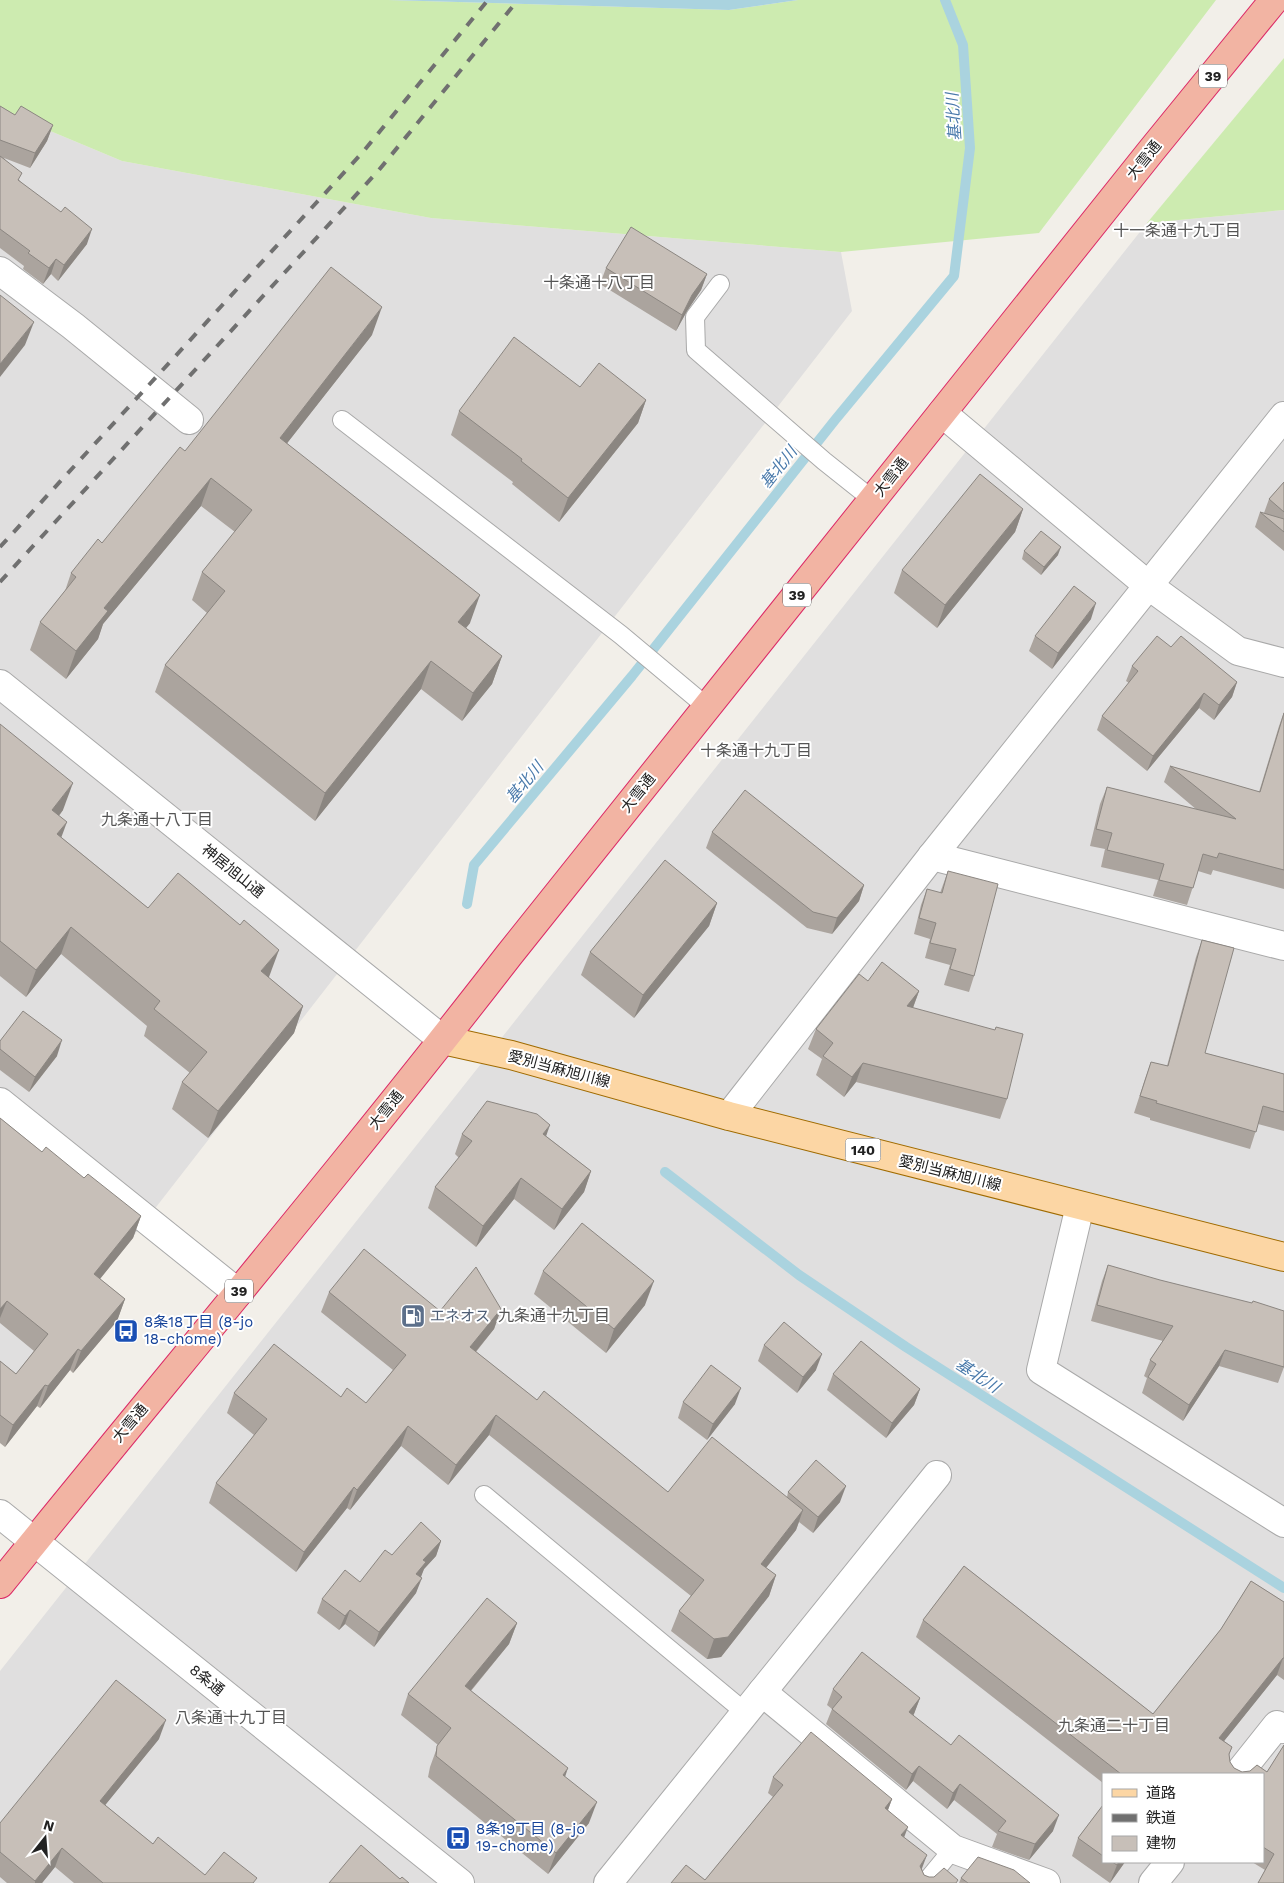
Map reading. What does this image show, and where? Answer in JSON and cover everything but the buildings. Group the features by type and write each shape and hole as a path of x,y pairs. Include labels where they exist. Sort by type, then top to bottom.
{"highway":[{"name":"大雪通","path":"0,1584 443,1040 1151,151 1274,0"}],"main road":[{"name":"愛別当麻旭川線","path":"443,1040 511,1055 729,1116 1284,1257"}],"street":[{"path":"0,271 73,326 189,420"},
{"path":"942,413 1149,586 1238,651 1284,663"},
{"path":"729,1116 932,856 1284,416"},
{"name":"神居旭山通","path":"0,684 443,1040"},
{"path":"932,856 1284,946"},
{"path":"0,1102 238,1293"},
{"path":"1080,1206 1041,1370 1284,1523"},
{"path":"608,1883 936,1475"},
{"name":"8条通","path":"0,1514 460,1883"},
{"path":"754,1703 953,1849 1046,1883"},
{"path":"1239,1773 1277,1725 1284,1729"},
{"path":"1153,1883 1169,1863"}],"lane":[{"path":"720,284 695,317 696,350 824,461 873,500"},
{"path":"342,420 621,635 707,707"},
{"path":"484,1495 754,1703"},
{"path":"925,1883 953,1849"}],"shaded area":[{"path":"0,110 122,161 431,218 841,252 852,311 0,1408"},
{"path":"1284,210 1284,1883 0,1883 0,1671 1147,223"}],"green space":[{"path":"0,0 388,0 729,10 798,0 1216,0 1039,233 841,252 431,218 122,161 0,110"},
{"path":"1284,58 1284,210 1147,223"}],"water":[{"path":"388,0 798,0 729,10"}],"waterway":[{"name":"基北川","path":"467,904 474,865 632,676 835,420 954,276 970,148 963,45 945,0"},
{"name":"基北川","path":"665,1172 799,1275 906,1347 1284,1588"}],"railway":[{"path":"0,547 362,153 488,0"},
{"path":"0,582 379,170 518,0"}],"place":[{"name":"エネオス","path":"413,1316"},
{"name":"8条18丁目 (8-jo 18-chome)","path":"126,1331"},
{"name":"8条19丁目 (8-jo 19-chome)","path":"458,1838"}],"district":[{"name":"十一条通十九丁目","path":"1177,230"},
{"name":"十条通十八丁目","path":"599,282"},
{"name":"十条通十九丁目","path":"756,750"},
{"name":"九条通十八丁目","path":"157,819"},
{"name":"九条通十九丁目","path":"554,1315"},
{"name":"八条通十九丁目","path":"231,1717"},
{"name":"九条通二十丁目","path":"1114,1725"}]}
